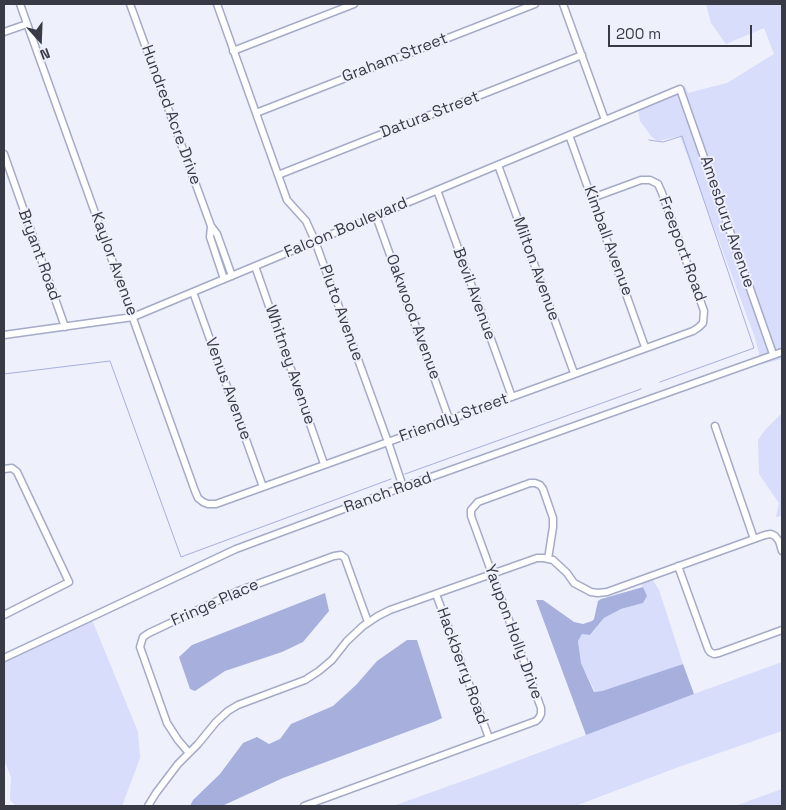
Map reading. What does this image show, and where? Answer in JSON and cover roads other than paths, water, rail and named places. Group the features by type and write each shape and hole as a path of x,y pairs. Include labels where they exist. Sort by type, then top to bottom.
{"street":[{"name":"Kaylor Avenue","path":"20,4 195,491 198,498 203,502"},
{"name":"Hundred Acre Drive","path":"130,4 211,226 217,234 232,276"},
{"name":"Pluto Avenue","path":"217,4 287,200 306,221 315,241 403,487"},
{"path":"233,51 354,4"},
{"name":"Graham Street","path":"256,113 535,4"},
{"path":"563,4 605,120"},
{"path":"4,32 27,24"},
{"name":"Datura Street","path":"278,175 582,56"},
{"name":"Falcon Boulevard","path":"4,335 133,317 680,89"},
{"name":"Amesbury Avenue","path":"680,89 773,354"},
{"name":"Kimball Avenue","path":"569,135 645,347"},
{"name":"Bryant Road","path":"4,154 65,327"},
{"name":"Milton Avenue","path":"498,165 574,373"},
{"name":"Freeport Road","path":"592,198 641,180 650,180 658,184 704,311 703,323"},
{"name":"Bevil Avenue","path":"437,190 512,397"},
{"name":"Oakwood Avenue","path":"376,216 449,419"},
{"name":"Hundred Acre Drive","path":"211,226 210,237 224,279"},
{"name":"Whitney Avenue","path":"255,266 324,464"},
{"name":"Venus Avenue","path":"193,292 263,487"},
{"name":"Friendly Street","path":"203,502 216,504 693,331 703,323"},
{"name":"Ranch Road","path":"4,657 236,549 403,487 782,352"},
{"path":"714,426 754,539"},
{"path":"4,469 12,468 17,472 69,582 4,615"},
{"name":"Yaupon Holly Drive","path":"304,806 536,721 539,718 541,708 471,516 471,510 478,502 530,483 540,485 553,518 548,559"},
{"path":"148,806 178,764 228,711 238,704 305,680 332,660 347,641 368,622 390,610 538,558 553,560 567,573 574,583 591,592 598,593 607,592 765,535 773,535 777,538 782,551"},
{"name":"Fringe Place","path":"189,753 167,723 140,647 143,636 238,591 341,555 345,558 368,622"},
{"path":"678,566 710,652 714,654 719,653 782,630"},
{"name":"Hackberry Road","path":"436,594 489,738"}],"waterway":[{"path":"649,140 663,142 682,136 754,348 660,382"},
{"path":"4,374 110,361 181,557 391,479"},
{"path":"405,474 641,389"}]}
